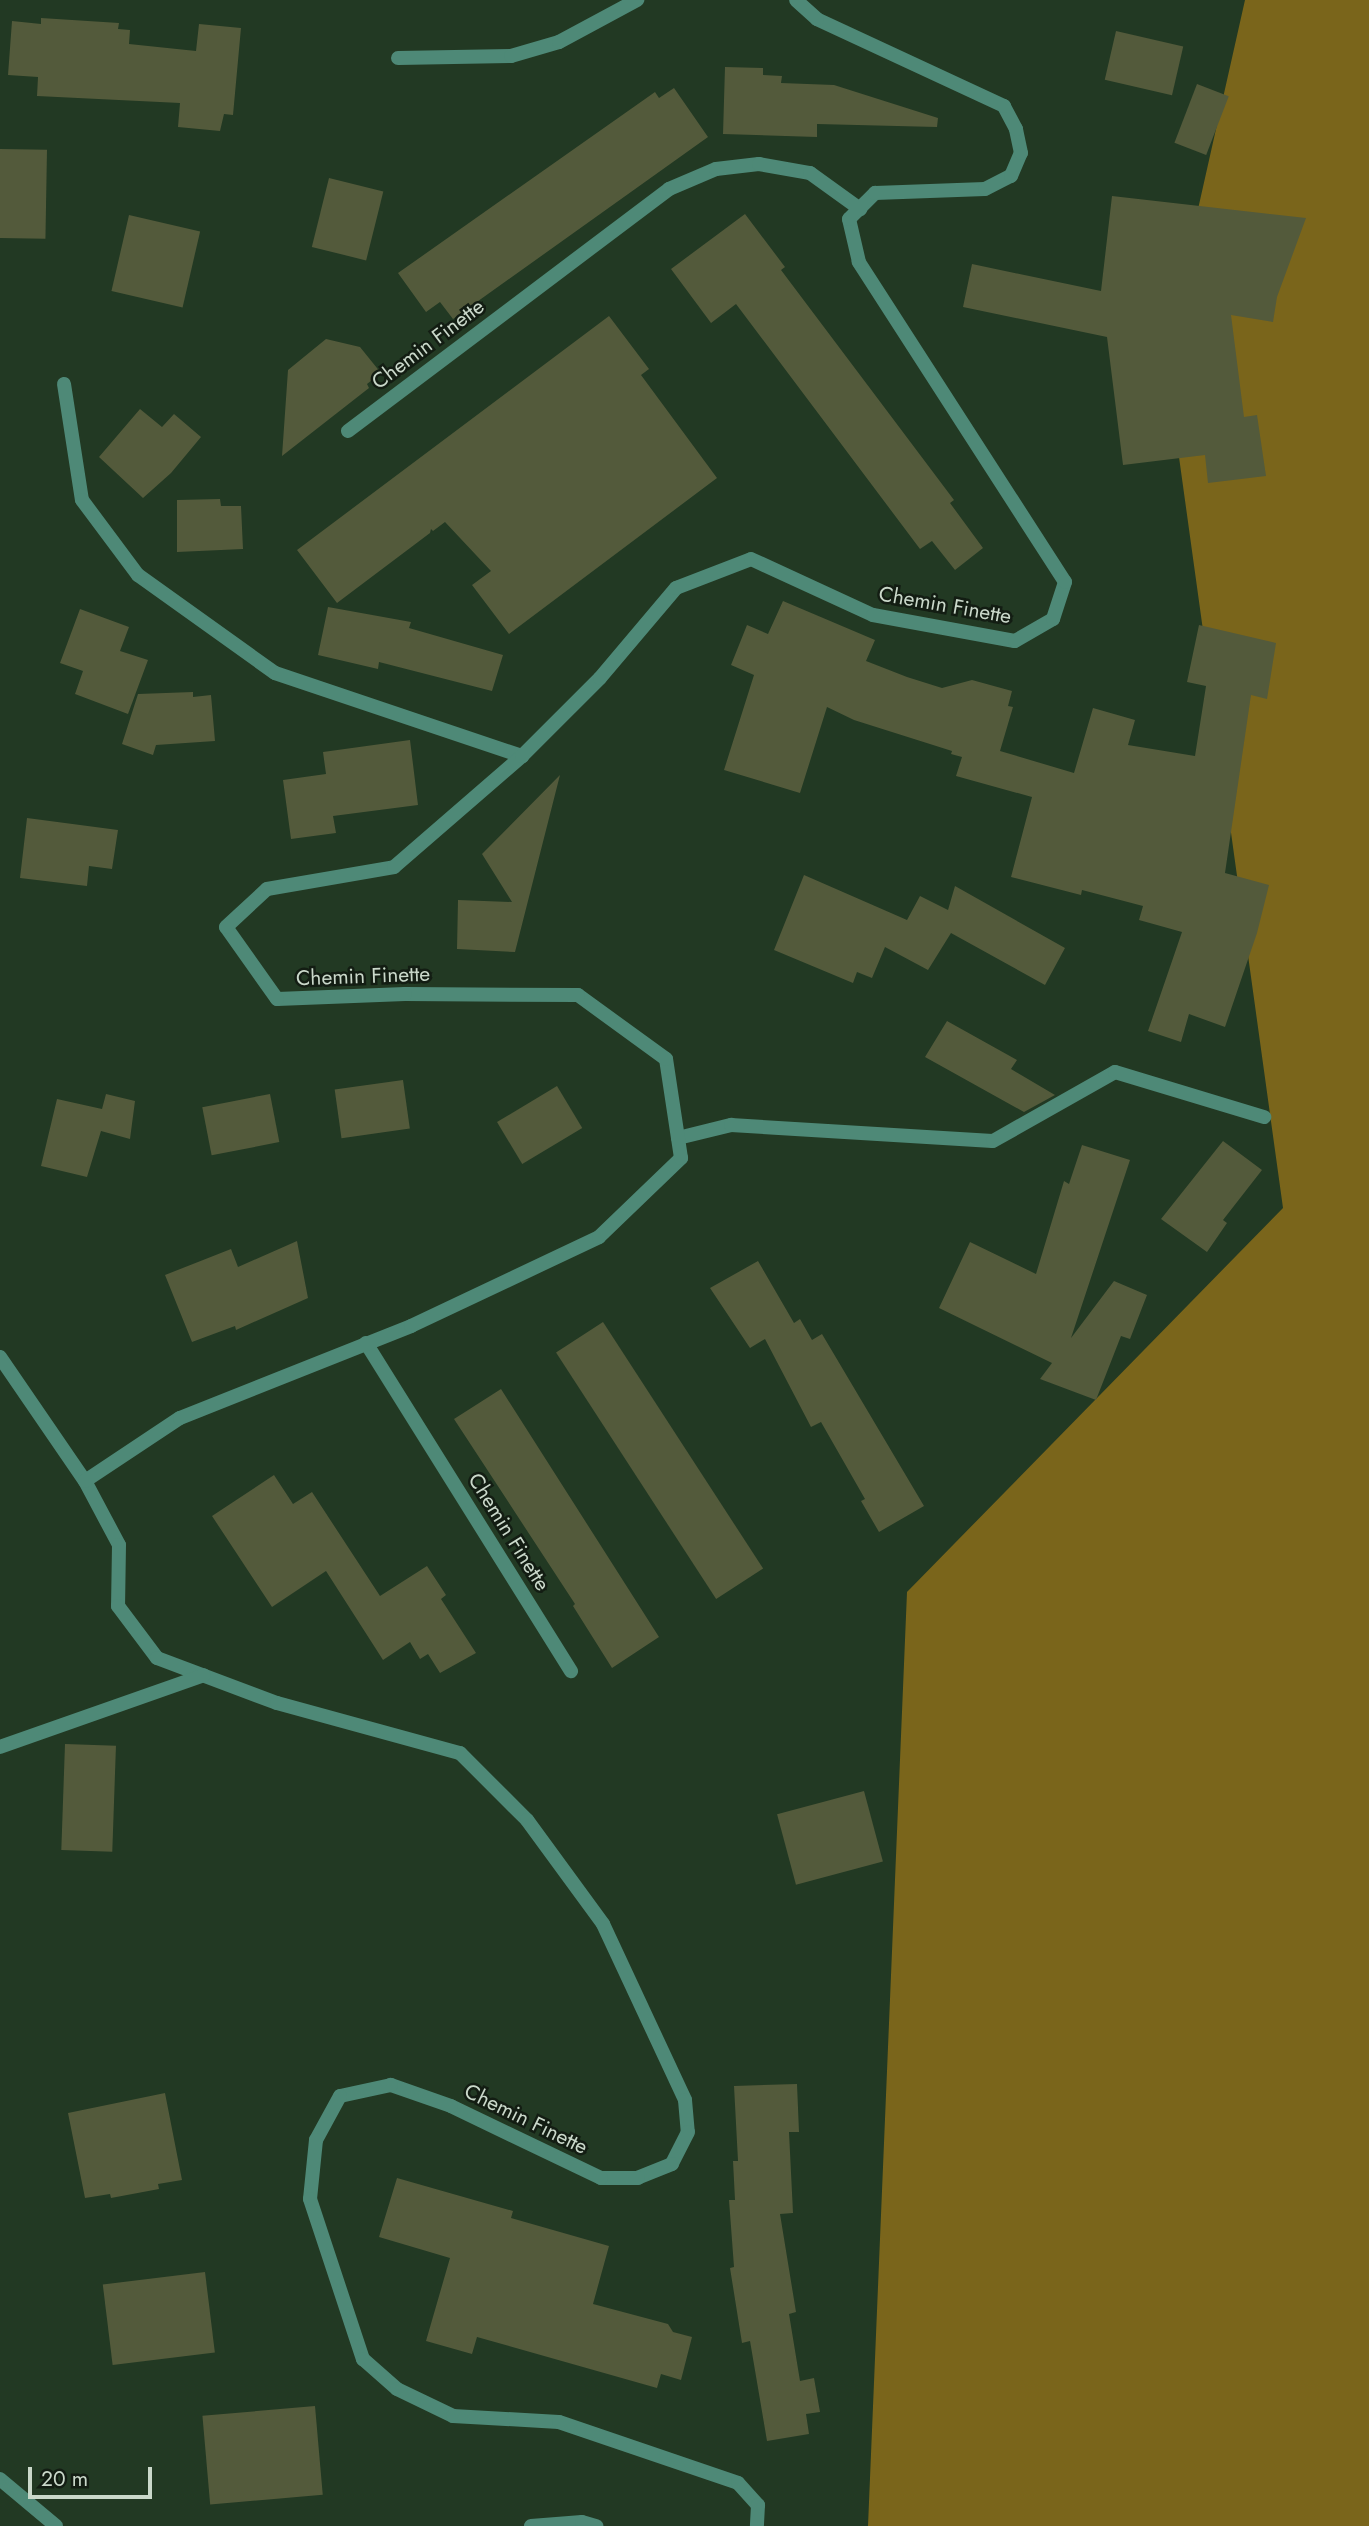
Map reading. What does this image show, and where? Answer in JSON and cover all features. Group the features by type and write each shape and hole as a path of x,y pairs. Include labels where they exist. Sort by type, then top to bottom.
{"street":[{"path":"398,58 511,56 559,42 637,0"},
{"path":"796,0 817,19 1004,106 1016,129 1021,153 1011,176 985,188 875,193 860,209"},
{"name":"Chemin Finette","path":"348,431 670,188 716,169 759,164 810,173 860,209 849,219 859,262 1065,582 1053,619 1015,641 873,615 751,559 676,588 600,678 522,756 394,867 267,889 226,926 277,999 405,994 578,995 666,1059 681,1158 599,1237 411,1326 180,1418 85,1481 119,1545 118,1606 157,1658 277,1703 460,1753 527,1820 603,1924 685,2100 688,2132 672,2164 638,2178 601,2178 451,2106 391,2085 340,2096 316,2140 310,2199 363,2359 397,2389 453,2416 559,2422 738,2483 758,2505 757,2526"},
{"path":"64,384 82,500 138,575 275,673 522,756"},
{"path":"678,1138 731,1125 993,1141 1115,1072 1264,1117"},
{"name":"Chemin Finette","path":"366,1343 571,1671"},
{"path":"0,1357 85,1481"},
{"path":"0,1747 204,1675"},
{"path":"0,2479 56,2526"},
{"path":"531,2526 582,2522 596,2526"}],"shaded area":[{"path":"1245,0 1369,0 1369,2526 868,2526 907,1592 1283,1208 1165,356"}],"building":[{"path":"41,18 119,23 118,29 130,30 129,44 196,51 199,24 241,28 233,115 224,114 220,131 178,127 180,103 37,96 38,77 8,75 12,21 41,24"},
{"path":"1116,31 1183,47 1172,95 1105,80"},
{"path":"725,67 763,68 763,75 782,76 781,83 834,85 938,118 937,127 817,124 817,137 723,134"},
{"path":"1197,84 1229,96 1206,155 1174,143"},
{"path":"674,88 708,137 453,319 440,302 426,312 398,273 655,92 659,98"},
{"path":"0,149 47,150 45,239 0,238"},
{"path":"329,178 383,192 366,260 312,247"},
{"path":"1112,196 1306,218 1277,297 1273,322 1231,315 1244,417 1257,415 1266,476 1208,483 1205,455 1123,465 1107,337 963,307 972,264 1101,291"},
{"path":"745,214 785,267 781,270 954,500 950,503 983,548 955,570 932,541 920,549 736,304 711,323 671,269"},
{"path":"129,215 200,231 183,307 111,291"},
{"path":"609,316 649,369 641,375 717,478 509,634 472,585 491,571 445,522 433,531 431,529 430,533 337,603 297,550"},
{"path":"326,339 360,347 381,373 367,384 369,388 282,456 288,370"},
{"path":"140,409 162,427 174,414 201,437 171,473 143,498 99,457"},
{"path":"220,499 221,506 241,506 243,549 177,552 177,500"},
{"path":"783,601 875,640 866,661 942,688 972,680 1012,691 1008,706 1013,707 1000,751 1074,773 1093,708 1135,720 1128,745 1195,756 1206,686 1187,682 1199,625 1276,643 1267,699 1251,695 1225,873 1269,885 1257,933 1225,1027 1189,1014 1181,1042 1148,1031 1182,932 1139,920 1143,906 1082,890 1081,895 1011,877 1032,797 956,776 962,757 951,754 952,751 854,720 827,707 800,793 724,770 754,675 731,665 747,625 768,634"},
{"path":"328,607 411,622 409,628 503,655 492,691 379,662 378,669 318,655"},
{"path":"80,609 129,627 120,651 148,660 128,714 75,694 83,671 60,663"},
{"path":"193,692 193,697 211,695 215,741 156,745 153,755 122,744 138,694"},
{"path":"410,740 418,805 333,816 336,833 291,839 283,780 326,774 323,752"},
{"path":"560,775 515,952 457,949 458,900 512,902 482,854"},
{"path":"27,818 118,830 112,869 89,866 87,886 20,878"},
{"path":"804,875 907,920 920,896 948,910 955,886 1065,948 1045,985 951,933 928,970 885,947 872,978 857,972 853,983 774,950"},
{"path":"947,1021 1017,1060 1011,1069 1055,1095 1024,1112 925,1057"},
{"path":"403,1080 410,1129 341,1138 335,1090"},
{"path":"557,1086 582,1128 522,1164 497,1122"},
{"path":"106,1094 135,1101 130,1139 101,1131 87,1177 41,1166 57,1099 102,1109"},
{"path":"270,1094 279,1142 212,1155 202,1107"},
{"path":"1223,1141 1262,1170 1223,1220 1227,1223 1207,1252 1161,1219"},
{"path":"1082,1145 1130,1160 1071,1338 1114,1281 1147,1295 1130,1339 1121,1336 1096,1400 1040,1379 1052,1363 939,1308 970,1242 1036,1274 1064,1181 1069,1184"},
{"path":"297,1241 308,1298 236,1330 235,1326 192,1342 165,1275 231,1249 238,1267"},
{"path":"758,1261 794,1323 800,1319 812,1340 822,1334 924,1506 879,1532 861,1501 865,1499 821,1422 811,1427 765,1339 750,1348 710,1288"},
{"path":"603,1322 763,1569 716,1599 556,1352"},
{"path":"501,1389 659,1637 612,1668 573,1606 575,1604 454,1419"},
{"path":"274,1475 293,1504 312,1492 380,1596 427,1566 446,1595 441,1599 476,1653 440,1673 428,1654 420,1659 410,1642 383,1660 326,1571 272,1607 212,1516"},
{"path":"65,1744 116,1746 112,1852 61,1850"},
{"path":"864,1791 883,1862 796,1885 777,1814"},
{"path":"797,2084 799,2132 789,2132 793,2213 780,2214 796,2312 789,2314 800,2381 814,2378 820,2412 806,2414 809,2434 767,2441 750,2341 742,2343 730,2268 734,2267 729,2200 735,2200 733,2161 738,2161 734,2086"},
{"path":"165,2093 182,2180 158,2184 159,2189 111,2198 110,2194 85,2198 68,2113"},
{"path":"397,2178 513,2211 511,2218 609,2246 593,2304 668,2324 673,2332 692,2337 681,2380 661,2374 657,2388 477,2337 472,2354 426,2341 450,2258 379,2237"},
{"path":"205,2272 215,2352 113,2365 103,2285"},
{"path":"315,2406 323,2495 210,2505 202,2416"}]}
